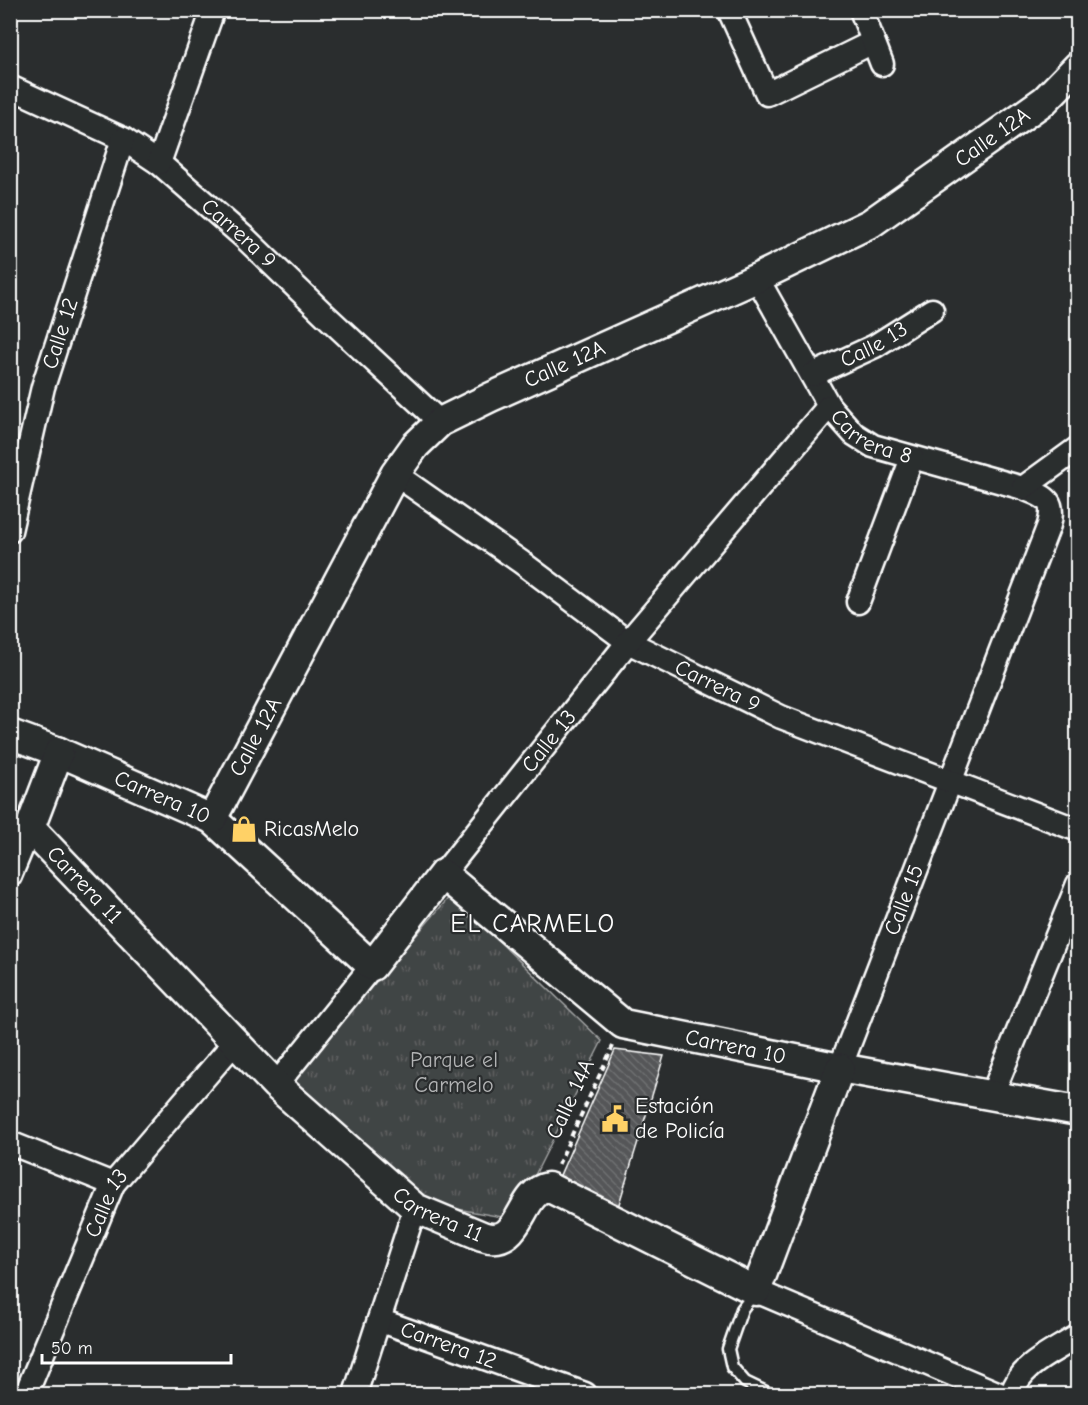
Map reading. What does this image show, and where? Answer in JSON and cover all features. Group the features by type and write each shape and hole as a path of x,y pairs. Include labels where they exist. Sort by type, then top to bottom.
{"street":[{"path":"159,163 213,10"},
{"path":"729,10 767,94 873,42"},
{"path":"861,10 882,64"},
{"name":"Calle 12A","path":"212,819 395,474 415,446 440,422 501,392 757,278 871,223 1045,100 1077,66"},
{"name":"Carrera 9","path":"10,87 123,139 159,163 245,238 440,422"},
{"name":"Calle 12","path":"10,531 43,387 123,139"},
{"name":"Carrera 8","path":"757,278 829,406 854,435 864,441 912,458 1023,488 1045,497 1051,510"},
{"name":"Calle 13","path":"812,375 875,346 933,310"},
{"name":"Calle 13","path":"276,1085 628,642 829,406"},
{"path":"1023,488 1077,448"},
{"path":"858,602 912,458"},
{"name":"Carrera 9","path":"395,474 521,562 628,642 781,717 1077,830"},
{"name":"Calle 15","path":"756,1291 1049,525 1051,510"},
{"name":"Carrera 10","path":"10,734 59,752 212,819 372,966"},
{"path":"10,876 59,752"},
{"name":"Carrera 11","path":"30,828 276,1085 415,1208 482,1236 492,1239 501,1238 514,1226 537,1193 548,1187"},
{"name":"Carrera 10","path":"443,874 623,1024 840,1068 1077,1111"},
{"path":"992,1095 1077,884"},
{"name":"Calle 13","path":"26,1395 113,1184 234,1043"},
{"path":"10,1143 113,1184"},
{"path":"548,1187 756,1291 999,1395"},
{"path":"355,1395 415,1208"},
{"name":"Carrera 12","path":"379,1320 585,1395"},
{"path":"1012,1395 1015,1384 1026,1370 1077,1336"}],"lane":[{"path":"756,1291 742,1309 728,1349 732,1367 745,1382 770,1395"}],"path":[{"name":"Calle 14A","path":"548,1187 623,1024"}],"green space":[{"name":"Parque el Carmelo","path":"451,895 602,1041 513,1219 424,1203 287,1085"}],"building":[{"name":"Estación de Policía","path":"615,1050 664,1056 616,1214 557,1182"}],"place":[{"name":"RicasMelo","path":"244,829"},
{"name":"Estación de Policía","path":"615,1119"}],"district":[{"name":"EL CARMELO","path":"533,924"}]}
